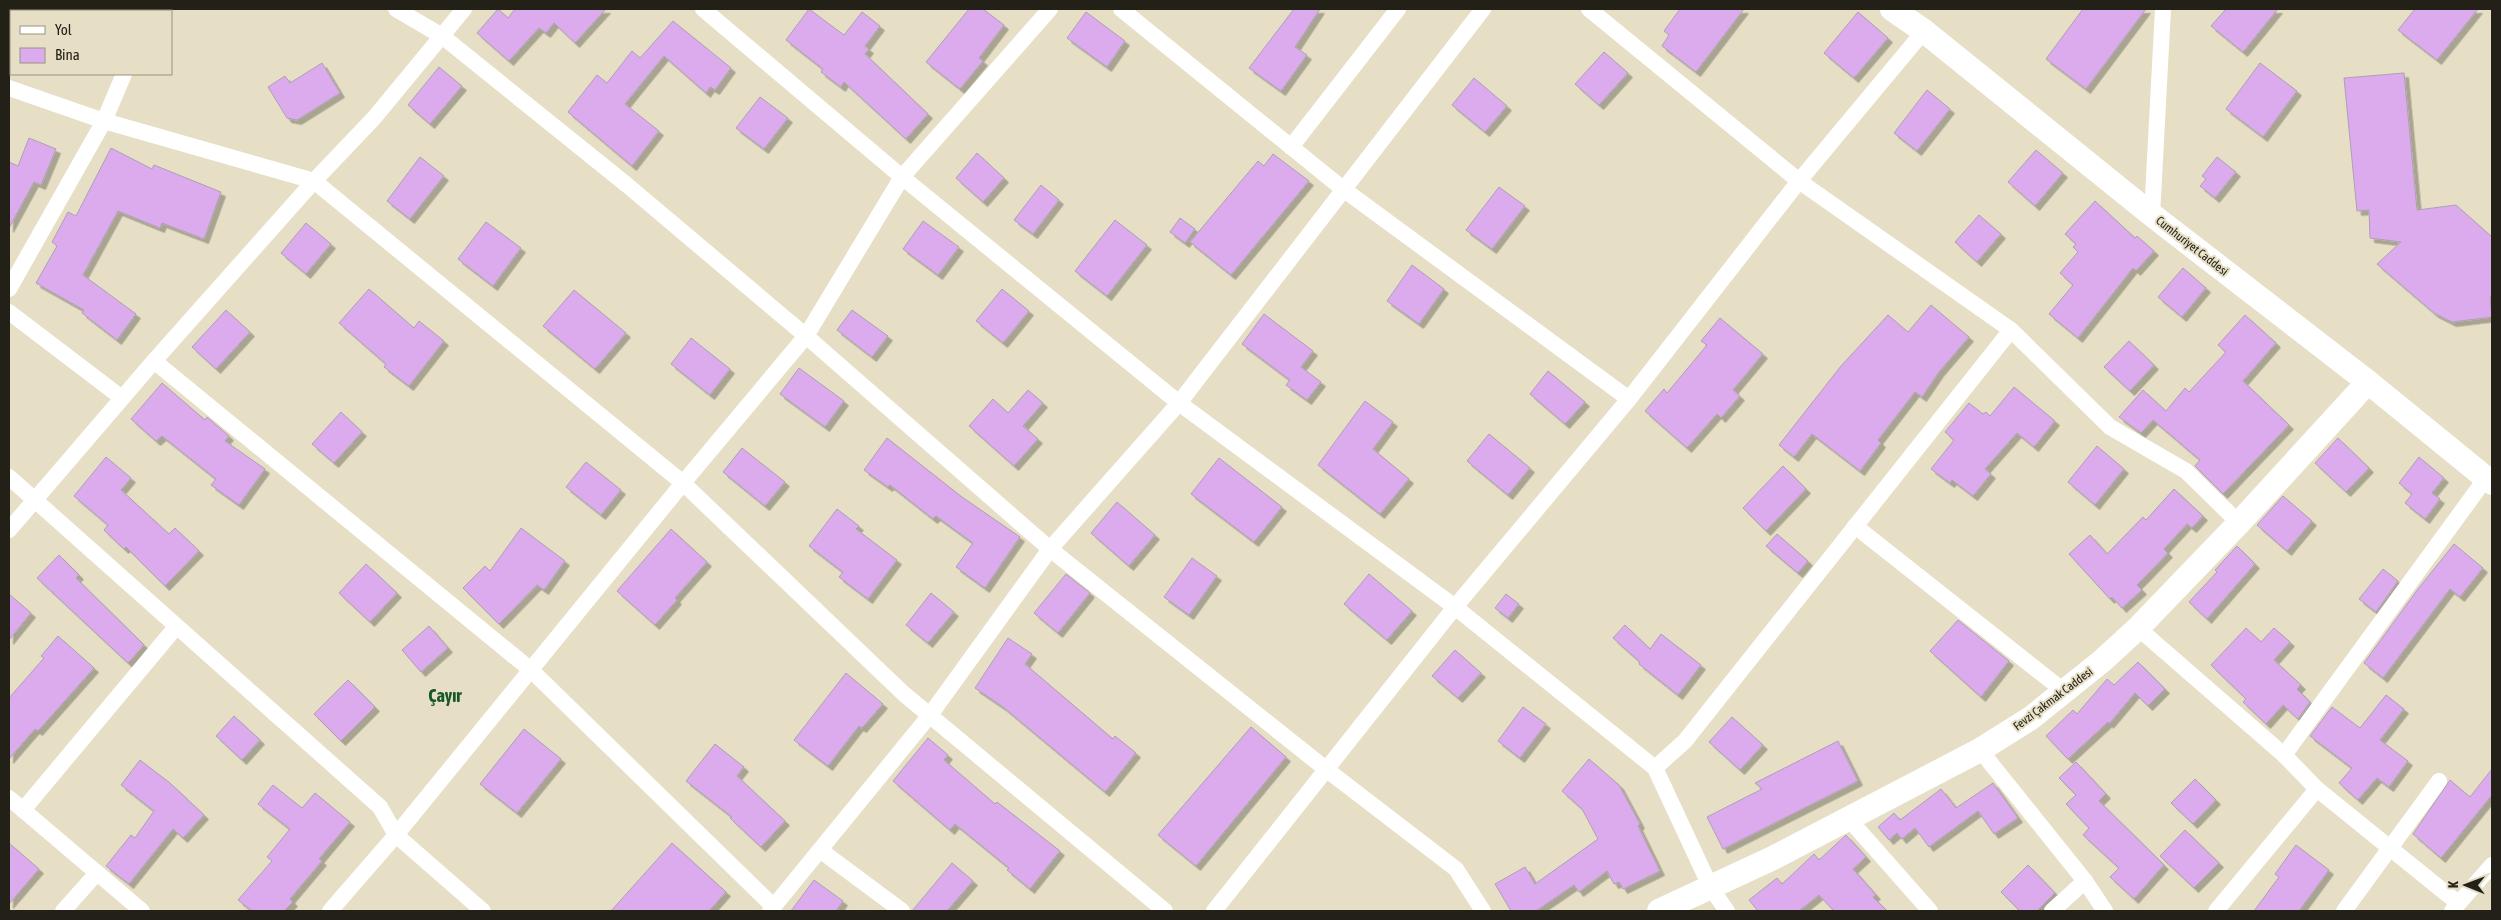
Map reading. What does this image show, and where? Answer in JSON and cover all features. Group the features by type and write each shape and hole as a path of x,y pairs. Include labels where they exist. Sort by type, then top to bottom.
{"main road":[{"name":"Cumhuriyet Caddesi","path":"1899,11 2152,215 2368,382 2489,481"},
{"name":"Fevzi Çakmak Caddesi","path":"1659,911 1711,888 1980,750 2030,718 2065,692 2138,628 2239,523 2368,382"}],"street":[{"path":"396,9 442,36 627,185 806,336 1050,549 1327,770 1456,869 1483,911"},
{"path":"9,530 34,498 154,361 314,181 374,118 464,9"},
{"path":"703,9 902,177 1179,403 1455,607 1655,768 1711,888 1727,911"},
{"path":"330,911 396,835 683,483 806,336 902,177 1050,9"},
{"path":"1121,9 1343,189 1629,399"},
{"path":"1291,147 1398,9"},
{"path":"154,361 531,670 772,909 930,715 1050,549 1179,403 1483,9"},
{"path":"1589,9 1799,181 2011,330 2110,427 2186,471 2239,523"},
{"path":"2152,215 2163,9"},
{"path":"1214,911 1455,607 1629,399 1799,181 1924,31"},
{"path":"9,290 104,121 124,75"},
{"path":"9,88 104,121 314,181 683,483 904,694 1164,911"},
{"path":"9,312 122,398"},
{"path":"1655,768 1685,741 2011,330"},
{"path":"9,477 380,807 396,835 483,911"},
{"path":"2284,755 2489,481"},
{"path":"1855,526 2065,692"},
{"path":"23,810 176,627"},
{"path":"2138,628 2284,755 2317,789 2390,848 2455,907 2492,865"},
{"path":"1980,750 2086,881 2105,911"},
{"path":"2344,911 2439,781"},
{"path":"2216,911 2317,789"},
{"path":"9,798 142,911"},
{"path":"1848,818 1930,911"},
{"path":"820,850 902,911"},
{"path":"63,911 97,873"},
{"path":"2052,911 2086,881"}],"building":[{"path":"498,9 508,18 515,9 606,9 575,43 554,23 546,33 539,28 509,61 477,33"},
{"path":"809,9 844,35 862,12 880,26 865,46 869,49 865,54 928,114 906,139 844,82 841,87 821,72 823,69 786,40"},
{"path":"969,9 983,9 1004,25 979,58 983,61 960,89 926,62"},
{"path":"1294,9 1320,9 1295,47 1307,55 1281,91 1249,68"},
{"path":"1680,9 1744,9 1696,72 1662,46 1669,35 1664,31"},
{"path":"2083,9 2146,9 2086,89 2046,59"},
{"path":"2226,9 2278,9 2243,52 2211,26"},
{"path":"2415,9 2478,9 2437,60 2398,30"},
{"path":"1086,12 1125,41 1107,67 1067,38"},
{"path":"1858,12 1888,38 1854,78 1824,53"},
{"path":"673,21 731,68 715,90 710,87 706,93 664,56 625,104 659,131 632,166 568,112 597,75 607,83 632,51 640,58"},
{"path":"1604,52 1628,73 1599,105 1575,84"},
{"path":"322,63 340,93 297,120 287,118 268,87 285,76 290,83"},
{"path":"2260,63 2297,91 2263,137 2226,109"},
{"path":"439,67 462,86 430,124 408,105"},
{"path":"2404,73 2417,210 2456,205 2492,237 2492,297 2490,297 2492,317 2452,322 2434,313 2377,264 2401,242 2370,238 2369,210 2357,211 2344,78"},
{"path":"1474,78 1507,106 1485,132 1452,105"},
{"path":"1927,90 1950,109 1917,151 1894,133"},
{"path":"760,97 788,118 764,149 736,128"},
{"path":"29,138 56,149 41,185 34,182 9,228 9,162 18,166"},
{"path":"111,148 152,169 154,165 221,192 204,239 162,223 160,228 118,211 83,275 136,314 117,340 82,313 84,310 36,283 57,246 52,242 68,212 76,216"},
{"path":"2036,150 2063,173 2035,206 2008,182"},
{"path":"977,153 1004,178 983,202 956,178"},
{"path":"1273,154 1309,181 1231,275 1190,242 1258,161 1264,166"},
{"path":"420,157 444,176 410,219 387,201"},
{"path":"2217,157 2236,172 2215,198 2200,186 2206,179 2202,176"},
{"path":"1041,185 1059,200 1033,234 1014,220"},
{"path":"1499,187 1525,206 1492,249 1466,230"},
{"path":"2095,201 2135,238 2137,236 2154,251 2136,271 2133,268 2078,338 2049,314 2073,285 2060,273 2078,252 2073,247 2076,244 2065,234"},
{"path":"1979,215 2001,234 1977,262 1955,242"},
{"path":"1180,218 1195,229 1185,243 1170,232"},
{"path":"1115,220 1147,245 1107,296 1075,271"},
{"path":"923,221 959,247 938,275 903,249"},
{"path":"486,222 521,248 493,286 458,259"},
{"path":"306,223 331,244 306,274 281,253"},
{"path":"1412,265 1444,289 1419,324 1387,301"},
{"path":"2183,268 2206,288 2182,317 2158,297"},
{"path":"369,289 414,328 419,321 444,341 409,386 384,367 386,364 339,323"},
{"path":"1002,289 1029,311 1003,343 976,321"},
{"path":"574,290 626,333 595,369 543,326"},
{"path":"1931,305 1969,337 1939,372 1922,397 1915,392 1878,440 1881,443 1860,471 1812,434 1794,457 1779,445 1841,366 1888,315 1908,332"},
{"path":"226,310 250,332 216,369 192,347"},
{"path":"852,310 888,336 872,357 837,330"},
{"path":"1264,314 1313,351 1301,367 1321,382 1307,400 1286,385 1290,380 1242,344"},
{"path":"2245,315 2276,343 2243,381 2289,425 2223,494 2195,466 2200,460 2153,420 2141,433 2119,417 2143,390 2166,411 2185,388 2189,392 2226,352 2218,345"},
{"path":"1720,318 1763,354 1733,390 1740,396 1721,418 1717,414 1687,448 1645,411 1664,389 1667,393 1707,345 1701,341"},
{"path":"691,338 730,369 710,395 671,364"},
{"path":"2129,341 2154,365 2130,391 2104,367"},
{"path":"799,368 844,401 825,427 780,394"},
{"path":"1548,371 1585,402 1565,424 1530,394"},
{"path":"162,383 205,420 207,417 229,436 225,441 265,469 239,505 211,485 216,479 162,436 156,441 131,419"},
{"path":"2014,387 2055,421 2034,447 2017,433 1985,469 1991,474 1973,496 1952,480 1950,483 1931,469 1954,440 1945,432 1969,403 1983,414 1986,412 1990,416"},
{"path":"1028,390 1043,403 1023,426 1038,439 1014,466 969,426 993,399 1008,413"},
{"path":"1365,401 1393,422 1373,449 1409,479 1380,514 1318,465"},
{"path":"341,412 362,432 334,463 312,444"},
{"path":"1489,434 1530,468 1508,495 1467,461"},
{"path":"887,438 962,497 1020,537 985,588 956,567 973,543 936,516 933,519 890,485 888,487 864,470"},
{"path":"2338,438 2369,468 2346,492 2315,463"},
{"path":"2097,446 2124,469 2095,505 2068,482"},
{"path":"742,448 785,482 765,506 723,472"},
{"path":"106,457 131,478 121,490 169,534 175,528 199,551 165,586 126,547 124,549 104,530 108,525 74,496"},
{"path":"2419,457 2444,478 2432,493 2440,499 2425,519 2405,503 2412,494 2399,483"},
{"path":"1219,458 1282,507 1254,542 1191,494"},
{"path":"586,462 621,490 601,515 566,487"},
{"path":"1783,466 1806,489 1766,531 1743,508"},
{"path":"2174,489 2203,516 2192,528 2187,524 2164,549 2168,553 2137,585 2142,590 2122,608 2112,597 2110,599 2069,554 2090,535 2107,554 2143,517 2146,520"},
{"path":"2283,496 2312,521 2287,551 2257,525"},
{"path":"1117,502 1155,535 1129,566 1091,533"},
{"path":"837,509 859,526 856,529 897,560 868,599 839,577 843,572 809,546"},
{"path":"521,528 565,561 544,590 537,585 499,624 463,588 485,566 490,571"},
{"path":"671,529 707,562 675,598 677,600 655,625 617,591"},
{"path":"1777,534 1808,561 1798,573 1766,546"},
{"path":"2454,544 2483,568 2460,597 2450,589 2383,678 2364,663 2418,589"},
{"path":"2237,546 2255,564 2207,619 2189,602 2217,572 2215,570"},
{"path":"59,555 79,575 76,578 144,645 128,663 37,578"},
{"path":"1192,558 1217,576 1189,615 1164,597"},
{"path":"366,564 397,593 370,622 339,593"},
{"path":"2383,569 2398,581 2376,612 2359,599"},
{"path":"1066,574 1090,593 1058,633 1034,613"},
{"path":"1369,574 1412,611 1387,640 1344,604"},
{"path":"931,593 954,612 928,643 906,625"},
{"path":"9,594 31,613 9,640"},
{"path":"1506,594 1519,604 1508,618 1495,608"},
{"path":"1958,620 2009,661 1981,697 1930,651"},
{"path":"1625,625 1650,649 1661,634 1701,665 1678,695 1639,664 1640,662 1613,638"},
{"path":"429,626 448,648 421,672 402,650"},
{"path":"2246,628 2261,642 2274,628 2290,642 2274,660 2301,685 2297,689 2310,702 2298,719 2283,705 2266,724 2243,702 2246,699 2211,665"},
{"path":"58,636 94,668 38,731 35,729 9,759 9,698 44,658 41,656"},
{"path":"1008,638 1032,654 1025,664 1113,739 1115,736 1136,753 1105,792 1003,707 975,688"},
{"path":"1455,650 1481,673 1458,698 1432,676"},
{"path":"2138,662 2165,689 2148,706 2135,693 2109,724 2108,722 2068,759 2046,736 2073,710 2077,714 2107,679 2114,685"},
{"path":"846,673 883,704 862,728 859,726 828,766 794,740"},
{"path":"348,680 375,707 341,741 314,714"},
{"path":"2386,695 2404,709 2380,740 2408,761 2389,787 2377,778 2358,800 2339,783 2352,768 2310,736 2332,707 2360,728"},
{"path":"1523,707 1546,724 1520,758 1498,741"},
{"path":"234,716 260,740 242,760 216,736"},
{"path":"1732,717 1763,745 1740,770 1709,742"},
{"path":"1251,727 1286,757 1196,866 1158,835"},
{"path":"524,729 561,759 517,813 480,784"},
{"path":"928,738 948,755 944,760 995,804 997,802 1060,851 1030,889 1007,870 1009,868 955,824 950,830 893,781"},
{"path":"1838,741 1858,781 1723,849 1707,817 1762,789 1755,783"},
{"path":"715,744 744,767 737,776 785,821 761,847 730,818 732,817 686,781"},
{"path":"1589,759 1619,785 1640,824 1638,826 1660,871 1623,889 1619,882 1614,884 1607,871 1579,892 1574,885 1536,911 1511,911 1495,884 1525,867 1535,884 1598,839 1582,809 1562,791"},
{"path":"140,760 170,783 204,815 183,838 173,829 129,884 106,866 131,835 135,838 154,811 121,785"},
{"path":"2076,762 2106,794 2099,801 2164,865 2134,899 2110,877 2119,868 2083,835 2089,828 2066,804 2076,795 2059,778"},
{"path":"2492,769 2492,795 2441,858 2413,834 2450,780 2470,797"},
{"path":"2195,779 2216,800 2193,824 2171,803"},
{"path":"1993,783 2018,818 1994,834 1978,811 1929,847 1915,828 1902,839 1897,833 1889,840 1878,827 1894,813 1900,820 1941,789 1956,808"},
{"path":"273,785 302,808 315,793 350,822 319,859 322,861 290,899 293,902 284,911 252,911 238,900 272,861 267,857 290,829 258,804"},
{"path":"2185,830 2219,863 2194,888 2160,856"},
{"path":"1846,835 1866,857 1853,869 1876,895 1873,897 1887,911 1834,911 1819,895 1799,911 1758,911 1749,900 1777,878 1782,884 1814,854 1819,860"},
{"path":"9,843 39,869 9,904"},
{"path":"672,843 726,892 709,911 611,911"},
{"path":"2296,845 2329,870 2299,911 2254,911 2279,877 2275,874"},
{"path":"952,863 973,881 947,911 912,911"},
{"path":"2028,865 2055,893 2037,911 2020,911 2001,892"},
{"path":"814,880 843,901 836,911 791,911"}],"district":[{"name":"Çayır","path":"445,696"}]}
